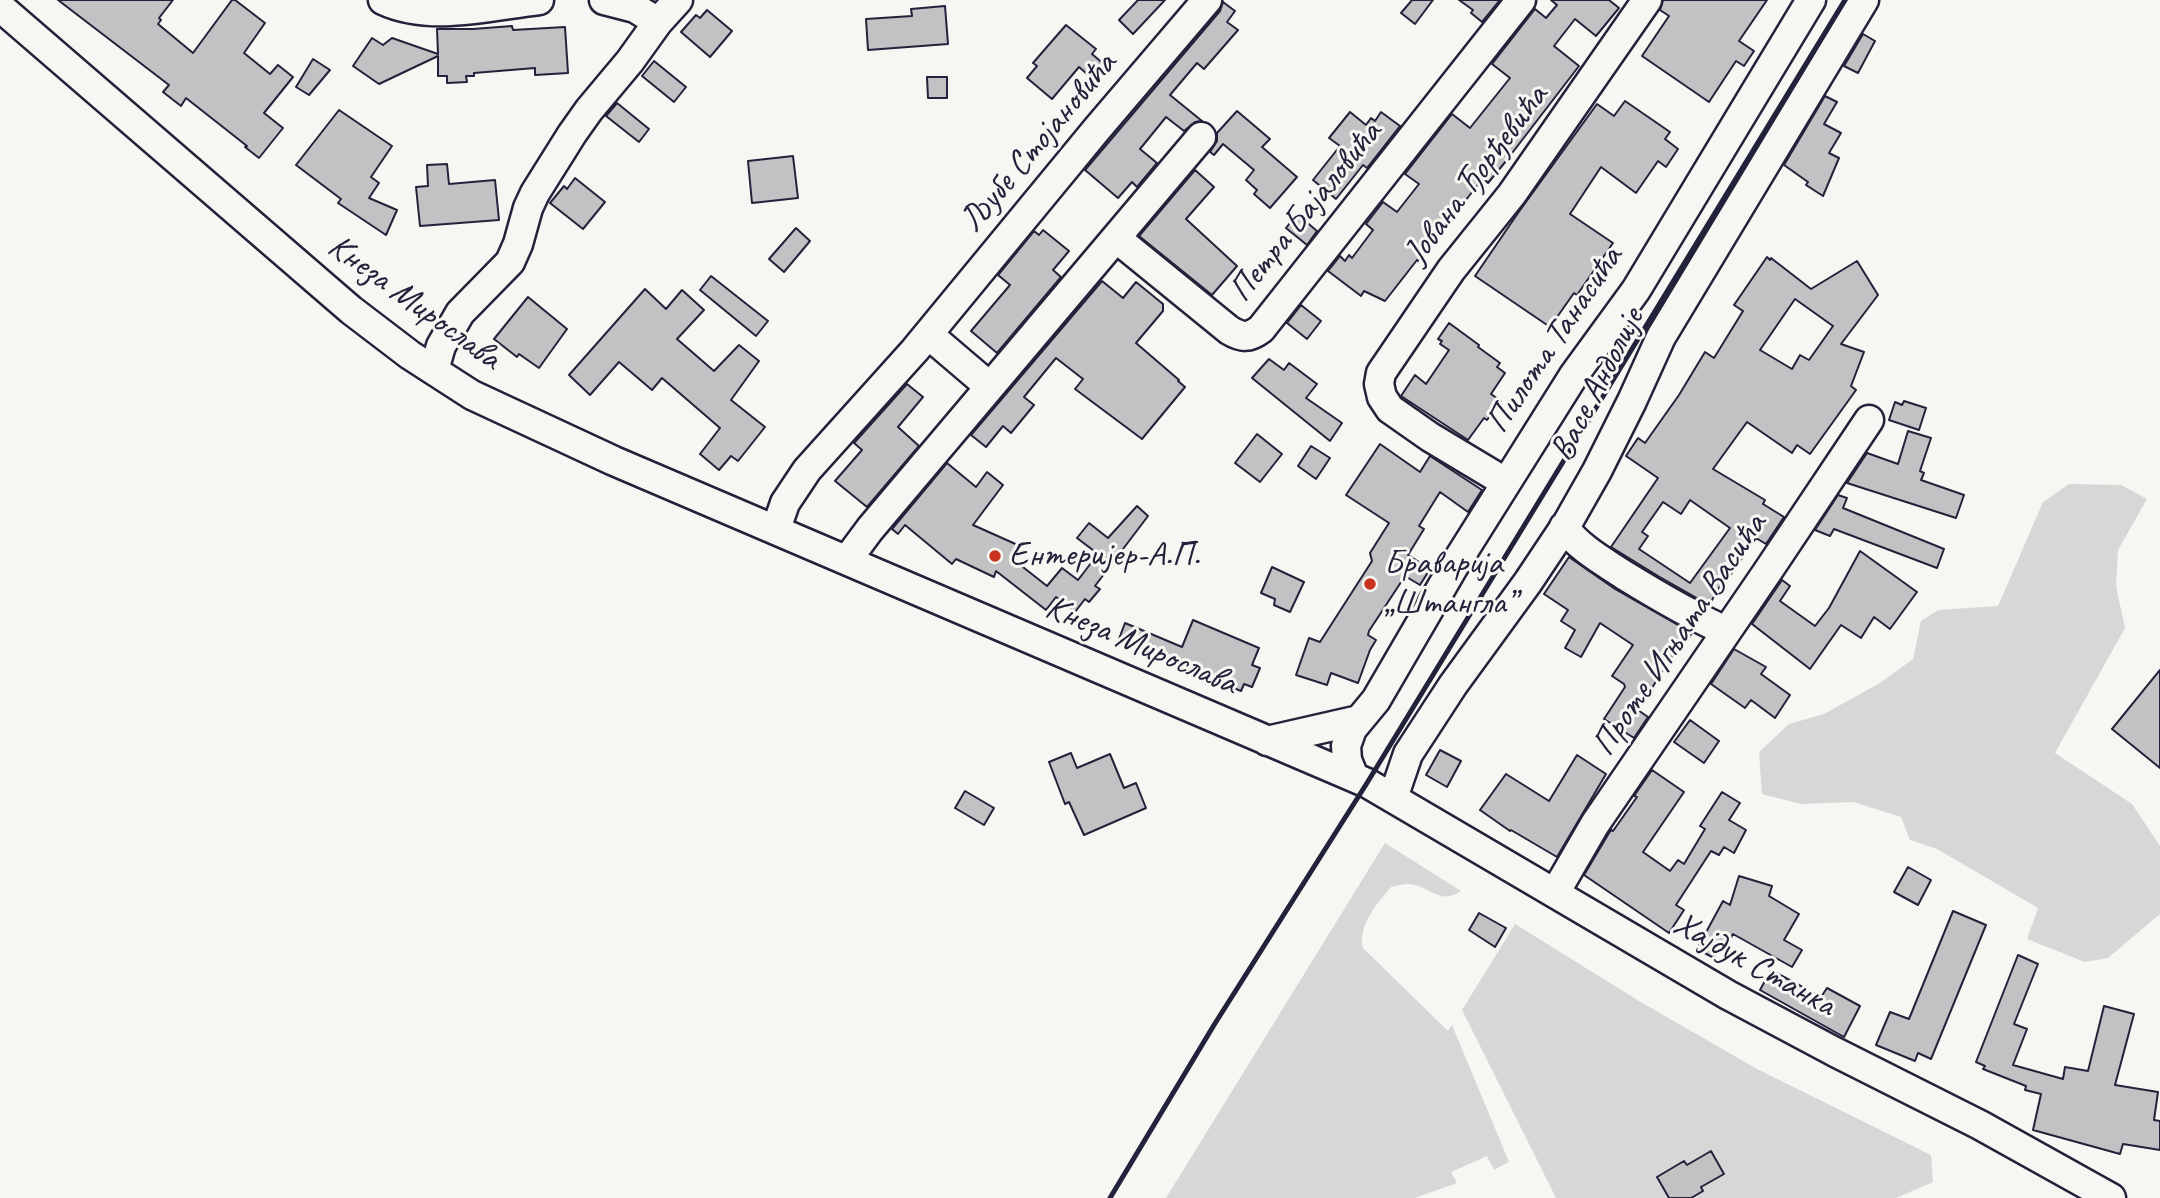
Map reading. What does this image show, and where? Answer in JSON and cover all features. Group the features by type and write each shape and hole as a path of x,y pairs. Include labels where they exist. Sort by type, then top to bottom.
{"street":[{"path":"383,0 420,11 538,0"},
{"path":"604,0 635,8 658,22"},
{"path":"434,370 441,346 460,313 510,262 534,193 589,110 678,0"},
{"name":"Љубе Стојановића","path":"776,529 785,503 807,470 929,335 1097,129 1208,0"},
{"name":"Петра Бајаловића","path":"1116,238 1228,330 1244,337 1253,335 1261,329 1521,0"},
{"name":"Јована Ђорђевића","path":"1505,482 1430,437 1390,409 1382,397 1379,384 1381,373 1451,270 1512,194 1647,0"},
{"name":"Пилота Танасића","path":"1361,780 1347,760 1346,746 1352,729 1376,700 1505,482 1597,340 1636,290 1811,0"},
{"name":"Васе Андолије","path":"1393,798 1409,754 1453,685 1564,527 1603,460 1661,337 1864,0"},
{"name":"Кнеза Мирослава","path":"0,7 342,302 411,355 472,395 614,461 1361,780"},
{"path":"847,560 870,529 1201,136"},
{"path":"929,335 989,387"},
{"name":"Проте Игњата Васића","path":"1555,893 1595,824 1869,420"},
{"path":"1564,527 1579,545 1600,559 1690,615 1726,631"},
{"path":"1267,741 1359,720"},
{"name":"Хајдук Станка","path":"1361,780 1728,995 1980,1125 2111,1198"}],"shaded area":[{"path":"2069,484 2121,485 2147,499 2118,550 2116,586 2125,628 2055,753 2132,804 2160,846 2160,914 2108,958 2085,962 2027,939 2038,908 1937,849 1910,840 1901,817 1853,802 1801,804 1762,794 1759,752 1789,724 1824,714 1880,683 1913,659 1921,621 1938,610 1998,606 2043,502"},
{"path":"1385,843 1461,891 1440,896 1416,885 1391,887 1366,923 1363,948 1448,1031 1452,1025 1509,1162 1494,1170 1487,1156 1451,1172 1457,1183 1415,1198 1166,1198"},
{"path":"1515,924 1639,1001 1757,1069 1931,1155 1933,1182 1896,1198 1556,1198 1462,1010"}],"building":[{"path":"58,0 173,0 159,18 161,20 158,24 193,53 232,0 235,0 265,23 244,53 270,74 278,65 293,77 264,113 283,128 259,158 186,98 181,106 163,92 169,85"},
{"path":"1138,0 1165,0 1133,34 1119,20"},
{"path":"1412,0 1433,0 1415,24 1401,13"},
{"path":"1459,0 1500,0 1482,22 1471,13 1473,10"},
{"path":"1551,0 1609,0 1619,8 1596,36 1575,19 1554,46 1579,66 1506,161 1488,183 1483,178 1455,214 1453,212 1385,301 1364,291 1361,296 1328,271 1340,256 1345,261 1349,255 1352,258 1373,230 1366,224 1383,202 1397,212 1419,184 1405,174 1452,114 1470,128 1510,78 1492,64 1535,9 1546,18 1557,5"},
{"path":"1663,0 1767,0 1739,41 1754,51 1744,66 1736,61 1709,102 1642,56 1669,16 1660,10"},
{"path":"1223,2 1235,11 1227,22 1238,30 1204,69 1197,63 1170,95 1202,121 1195,122 1184,131 1166,117 1140,149 1157,163 1137,187 1132,182 1118,198 1085,170 1220,11"},
{"path":"945,6 948,44 868,50 866,19 912,16 911,9"},
{"path":"707,10 732,31 710,57 681,32 696,15 700,18"},
{"path":"1066,25 1096,49 1092,54 1106,66 1094,80 1079,67 1052,99 1027,78 1037,66 1033,63"},
{"path":"512,26 513,30 565,27 568,73 535,75 535,68 474,73 474,76 466,76 467,82 447,83 447,76 438,76 438,56 379,84 353,66 372,38 383,45 392,38 438,54 437,29"},
{"path":"1863,34 1875,41 1858,73 1844,66"},
{"path":"313,59 330,70 309,95 296,87"},
{"path":"654,61 686,87 674,102 642,76"},
{"path":"927,77 947,77 947,98 928,98"},
{"path":"1825,96 1837,102 1824,124 1841,133 1829,153 1839,158 1823,196 1784,165"},
{"path":"1625,101 1670,132 1665,139 1678,149 1666,167 1658,161 1636,193 1601,167 1570,214 1613,243 1577,295 1574,293 1550,327 1475,276 1597,104 1614,116"},
{"path":"617,103 649,129 639,142 606,116"},
{"path":"339,110 392,146 371,177 379,183 369,198 397,210 386,235 338,203 341,199 296,165"},
{"path":"1237,111 1270,139 1262,147 1297,177 1270,208 1254,194 1257,190 1246,180 1254,170 1223,144 1214,155 1210,152 1217,141 1217,133"},
{"path":"1350,112 1366,125 1371,118 1375,121 1381,112 1400,126 1367,168 1363,165 1336,199 1313,180 1340,146 1329,138"},
{"path":"793,156 798,198 752,203 748,161"},
{"path":"447,164 449,184 495,180 499,220 420,226 416,187 428,186 427,165"},
{"path":"1195,170 1214,187 1186,219 1237,266 1212,295 1139,236"},
{"path":"575,178 605,202 583,229 550,203 564,186 567,189"},
{"path":"1297,214 1317,231 1307,245 1286,228"},
{"path":"796,228 810,241 784,272 769,259"},
{"path":"1043,230 1069,251 1053,270 1061,277 997,353 971,331 1010,285 998,275 1034,231 1039,235"},
{"path":"1767,257 1811,289 1857,261 1878,295 1841,344 1864,352 1851,386 1856,390 1810,454 1797,445 1792,453 1747,422 1713,469 1765,500 1763,504 1784,517 1766,544 1756,538 1727,580 1725,578 1709,605 1611,547 1658,478 1626,456 1638,438 1645,443 1705,352 1714,358 1743,311 1734,305","holes":["1795,299 1833,326 1809,360 1800,355 1792,369 1760,350","1690,500 1730,528 1690,583 1639,549 1648,536 1642,532 1663,502 1681,514"]},
{"path":"711,276 768,321 756,336 700,290"},
{"path":"1102,281 1123,298 1136,282 1163,304 1163,311 1136,343 1185,387 1142,439 1075,389 1083,379 1056,358 1024,397 1034,405 1011,433 1003,426 986,447 971,435"},
{"path":"645,289 666,309 682,290 704,310 677,339 714,371 739,345 759,361 731,400 765,427 738,461 731,456 719,470 700,454 720,428 662,378 652,390 619,362 590,395 569,375"},
{"path":"528,297 567,329 539,368 519,354 517,357 494,339"},
{"path":"1301,305 1321,321 1307,339 1287,323"},
{"path":"1449,323 1500,363 1497,367 1505,373 1491,394 1501,401 1468,440 1401,396 1415,375 1426,384 1449,350 1440,344 1442,341 1438,339"},
{"path":"1269,359 1284,370 1289,363 1317,384 1306,398 1342,423 1330,441 1252,378"},
{"path":"907,384 923,397 898,427 919,446 867,507 835,481 862,450 854,443"},
{"path":"1904,401 1926,408 1919,430 1889,420 1895,402 1902,405"},
{"path":"1908,431 1931,438 1920,471 1924,473 1921,480 1964,495 1956,518 1847,483 1867,453 1898,464"},
{"path":"1257,434 1282,454 1260,482 1235,463"},
{"path":"1380,444 1420,472 1430,456 1482,490 1468,512 1440,492 1419,526 1424,529 1408,555 1430,569 1420,585 1405,576 1369,631 1368,635 1376,640 1358,683 1331,673 1327,685 1296,675 1309,638 1320,642 1372,561 1370,553 1389,523 1346,495"},
{"path":"1311,446 1330,458 1316,479 1298,466"},
{"path":"947,463 976,487 987,472 1003,485 973,525 1020,546 1014,560 1047,586 1062,568 1078,580 1098,554 1077,538 1089,523 1108,538 1137,506 1148,516 1095,586 1100,589 1089,602 1085,599 1075,612 1056,597 1046,610 996,571 994,577 956,559 952,564 905,525 898,534 892,529"},
{"path":"1838,495 1847,498 1843,508 1944,549 1937,568 1834,529 1830,536 1815,530"},
{"path":"1860,551 1917,592 1890,629 1874,617 1861,638 1841,625 1810,669 1752,624 1782,580 1790,586 1780,601 1815,626 1829,608"},
{"path":"1569,557 1615,589 1692,633 1688,639 1684,637 1638,710 1648,717 1634,738 1604,719 1625,687 1612,676 1633,645 1600,623 1581,657 1565,648 1575,630 1561,621 1568,610 1544,594"},
{"path":"1272,567 1304,582 1290,612 1274,605 1275,599 1261,593"},
{"path":"1193,620 1259,648 1252,665 1260,668 1252,687 1244,684 1241,691 1119,639 1125,623 1182,647"},
{"path":"1734,649 1766,667 1761,674 1790,695 1775,718 1751,700 1745,708 1711,684"},
{"path":"2160,670 2160,768 2112,729"},
{"path":"1690,720 1719,741 1704,763 1674,742"},
{"path":"1440,750 1461,761 1447,787 1426,775"},
{"path":"1071,753 1077,768 1110,754 1124,788 1136,783 1146,808 1084,835 1069,802 1065,804 1049,762"},
{"path":"1577,755 1606,774 1557,857 1510,831 1480,810 1506,774 1549,801"},
{"path":"1652,770 1684,792 1643,852 1670,871 1678,860 1684,864 1705,829 1700,826 1722,792 1740,803 1729,820 1746,830 1734,853 1724,847 1719,855 1711,851 1676,905 1684,910 1669,933 1584,875"},
{"path":"965,791 994,808 984,825 955,808"},
{"path":"1908,867 1931,880 1918,905 1894,892"},
{"path":"1739,876 1772,886 1769,896 1799,914 1784,940 1802,950 1792,967 1733,934 1724,951 1719,948 1714,958 1697,949 1723,901 1730,905"},
{"path":"1953,911 1986,925 1931,1059 1918,1053 1915,1061 1876,1045 1890,1012 1909,1019"},
{"path":"1479,913 1506,928 1495,947 1469,930"},
{"path":"2018,955 2038,964 2014,1024 2027,1029 2013,1065 2063,1079 2065,1067 2088,1071 2104,1006 2134,1014 2115,1085 2158,1092 2154,1120 2160,1121 2160,1150 2123,1144 2120,1154 2033,1130 2041,1094 2025,1090 2026,1086 1983,1069 1985,1066 1976,1062"},
{"path":"1771,970 1821,997 1827,988 1860,1006 1844,1037 1760,990"},
{"path":"1711,1151 1724,1174 1701,1187 1703,1191 1691,1198 1669,1198 1657,1177 1684,1161 1687,1165"}],"railway":[{"path":"1110,1198 1845,0"}],"place":[{"name":"Ентеријер-А.П.","path":"995,556"},
{"name":"Браварија „Штангла”","path":"1370,584"}]}
